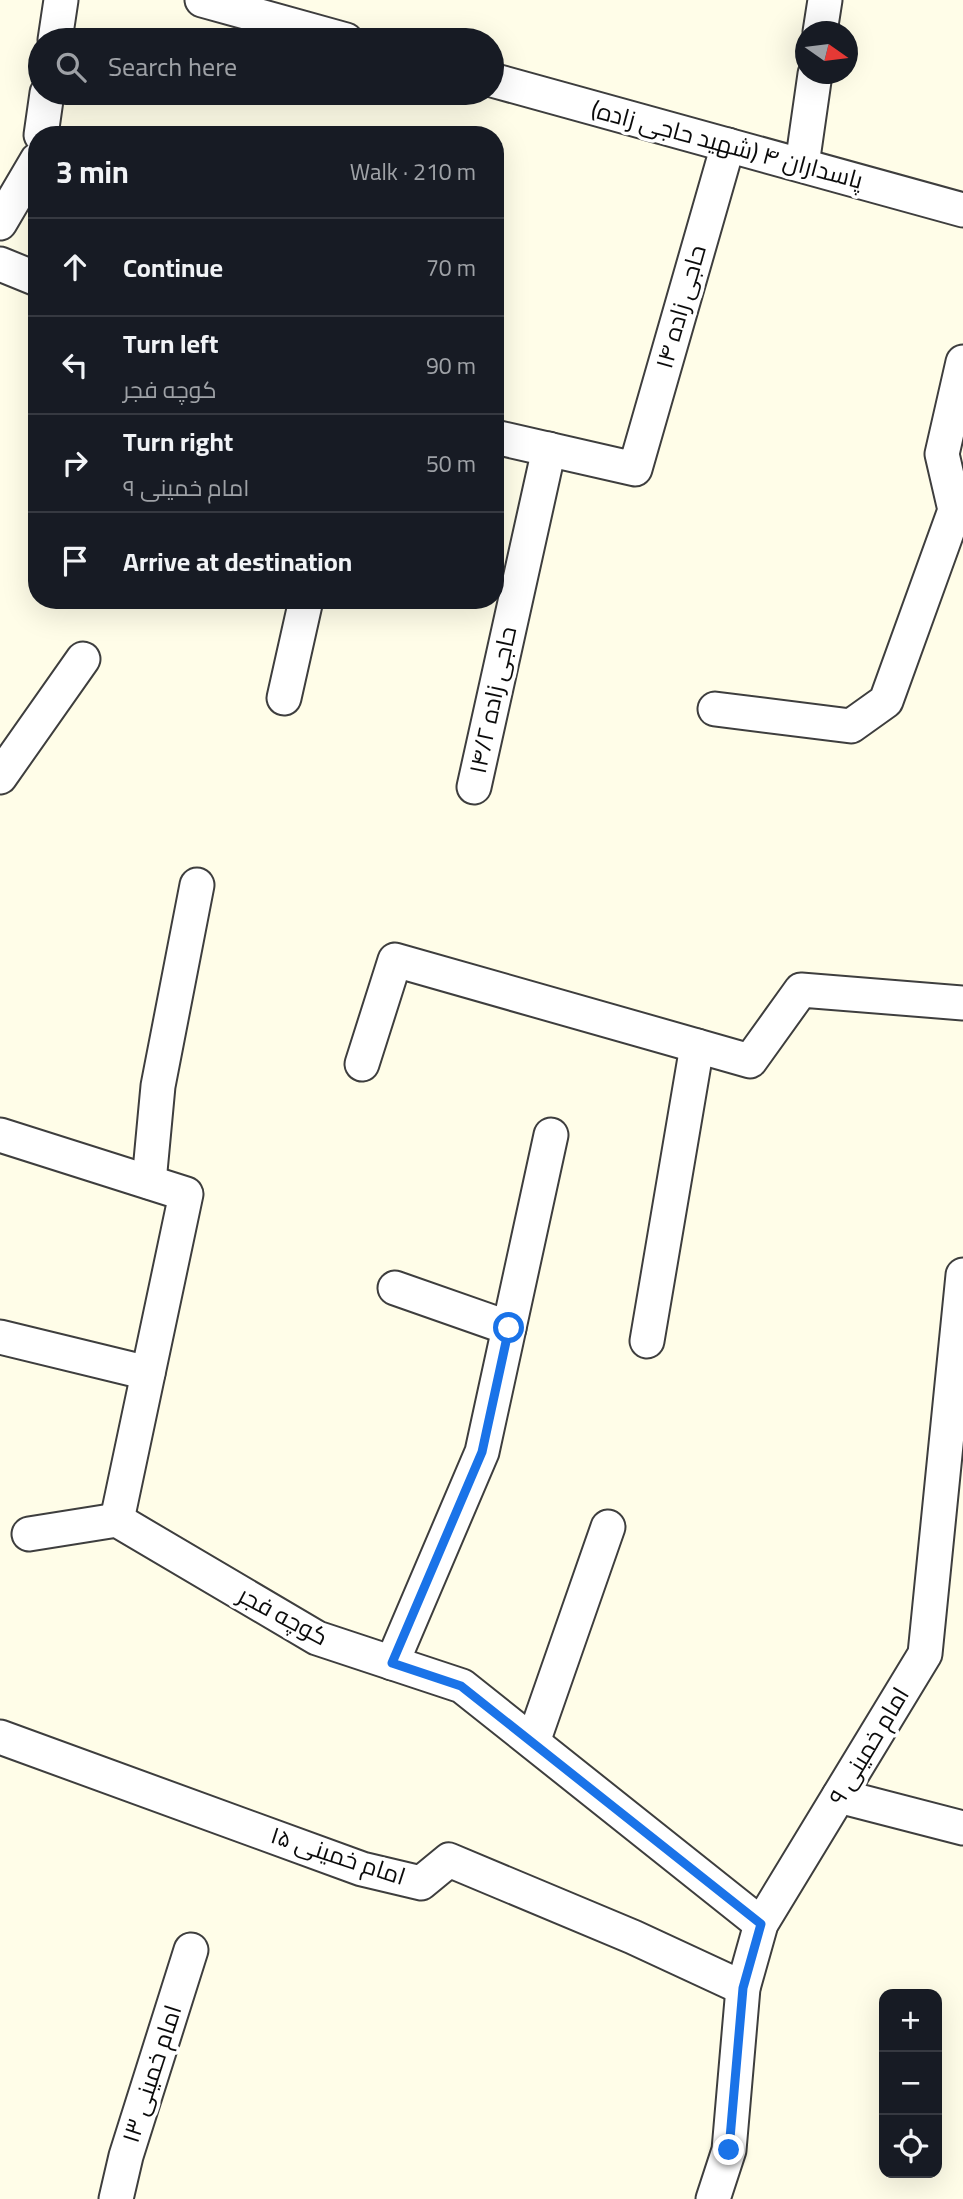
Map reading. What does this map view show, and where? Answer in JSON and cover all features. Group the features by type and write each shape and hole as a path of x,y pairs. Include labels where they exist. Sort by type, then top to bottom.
{"street":[{"path":"57,28 61,0"},
{"path":"202,0 303,28"},
{"path":"822,21 825,0"},
{"name":"پاسداران ۴ (شهید حاجی زاده)","path":"504,83 963,210"},
{"path":"802,165 814,84"},
{"path":"42,126 45,105"},
{"name":"حاجی زاده ۱۴","path":"549,449 635,469 728,145"},
{"path":"0,223 28,175"},
{"path":"0,264 28,275"},
{"path":"715,709 850,726 886,701 955,510 943,454 963,362"},
{"path":"504,439 549,449"},
{"name":"حاجی زاده ۱۴/۲","path":"474,787 549,449"},
{"path":"284,698 304,609"},
{"path":"0,777 83,659"},
{"path":"149,1182 158,1086 197,885"},
{"path":"362,1064 395,960 750,1061 802,990 963,1003"},
{"path":"647,1340 697,1046"},
{"path":"0,1135 186,1194 117,1520 29,1534"},
{"path":"392,1663 482,1452 551,1135"},
{"path":"395,1288 509,1328"},
{"name":"امام خمینی ۹","path":"713,2199 729,2150 743,1988 761,1924 925,1654 952,1495 963,1288"},
{"path":"0,1336 148,1373"},
{"name":"کوچه فجر","path":"117,1520 317,1638 461,1686 761,1924"},
{"path":"533,1742 608,1527"},
{"name":"امام خمینی ۱۵","path":"0,1737 362,1869 421,1883 449,1860 633,1937 743,1988"},
{"path":"839,1796 963,1828"},
{"name":"امام خمینی ۱۳","path":"116,2199 126,2155 191,1950"}],"route":[{"path":"509,1328 482,1452 392,1663 461,1686 761,1924 743,1988 729,2150"}]}
